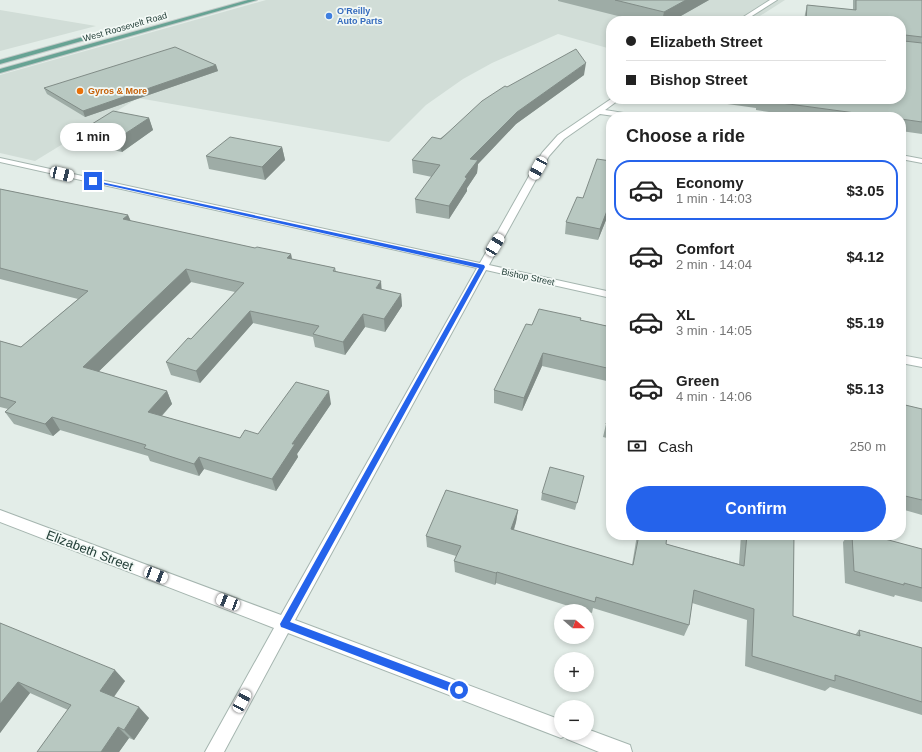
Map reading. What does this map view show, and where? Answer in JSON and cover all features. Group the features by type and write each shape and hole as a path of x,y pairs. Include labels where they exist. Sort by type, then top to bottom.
{"main road":[{"name":"West Roosevelt Road","path":"0,71 254,0"},
{"name":"West Roosevelt Road","path":"0,62 88,38"}],"street":[{"path":"748,16 774,0"},
{"path":"214,752 545,155 562,137 608,104"},
{"path":"597,111 606,112"},
{"path":"906,158 922,161"},
{"name":"Bishop Street","path":"0,160 606,294"},
{"path":"906,360 922,363"},
{"name":"Elizabeth Street","path":"0,516 554,726"},
{"path":"591,740 623,752"}],"shaded area":[{"path":"266,0 785,0 760,16 606,16 606,48 558,34 492,63 463,79 426,105 389,142 138,98 35,161 0,153 0,75"},
{"path":"0,10 96,26 0,51"}],"building":[{"path":"615,0 686,0 664,12"},
{"path":"856,0 922,0 922,37 906,35 906,16 806,16 807,5 856,10"},
{"path":"906,41 922,43 922,122 906,120 906,112 848,112 789,104 906,104"},
{"path":"175,47 216,65 83,111 44,88"},
{"path":"576,49 586,63 517,112 470,159 478,160 465,177 467,178 449,206 415,199 440,165 412,160 432,137 441,139 482,101 505,86 507,87"},
{"path":"113,111 149,118 117,139 79,132"},
{"path":"230,137 282,147 262,167 206,156"},
{"path":"597,159 606,160 606,213 600,229 566,222 577,197 583,198"},
{"path":"0,189 128,215 123,219 255,248 257,247 291,254 287,258 335,268 333,271 381,281 376,288 401,294 384,319 363,314 343,342 313,334 319,326 250,311 196,371 166,362 188,338 191,339 244,283 186,269 83,367 167,391 148,412 240,438 245,430 258,434 296,382 329,391 292,444 295,444 272,479 199,457 194,464 144,448 146,445 52,417 45,424 5,412 16,402 0,397 0,341 21,347 88,291 0,268"},
{"path":"539,309 581,318 580,320 606,326 606,368 543,353 524,398 494,390 526,324 532,325"},
{"path":"906,405 922,409 922,500 906,496"},
{"path":"550,467 584,476 577,503 542,493"},
{"path":"446,490 518,510 511,529 633,565 638,540 666,540 666,544 744,566 747,540 794,540 793,616 860,636 859,630 922,648 922,702 835,675 835,681 752,656 754,609 694,590 689,625 596,597 595,602 497,572 496,573 454,561 461,546 426,536"},
{"path":"852,540 889,540 922,549 922,588 904,583 904,585 854,571"},
{"path":"0,623 115,670 100,691 139,707 124,730 118,727 101,752 37,752 71,705 18,682 0,704"}],"place":[{"name":"O'Reilly Auto Parts","path":"329,16"},
{"name":"Gyros & More","path":"80,91"}],"route":[{"path":"93,181 482,267 284,624 459,690"}]}
